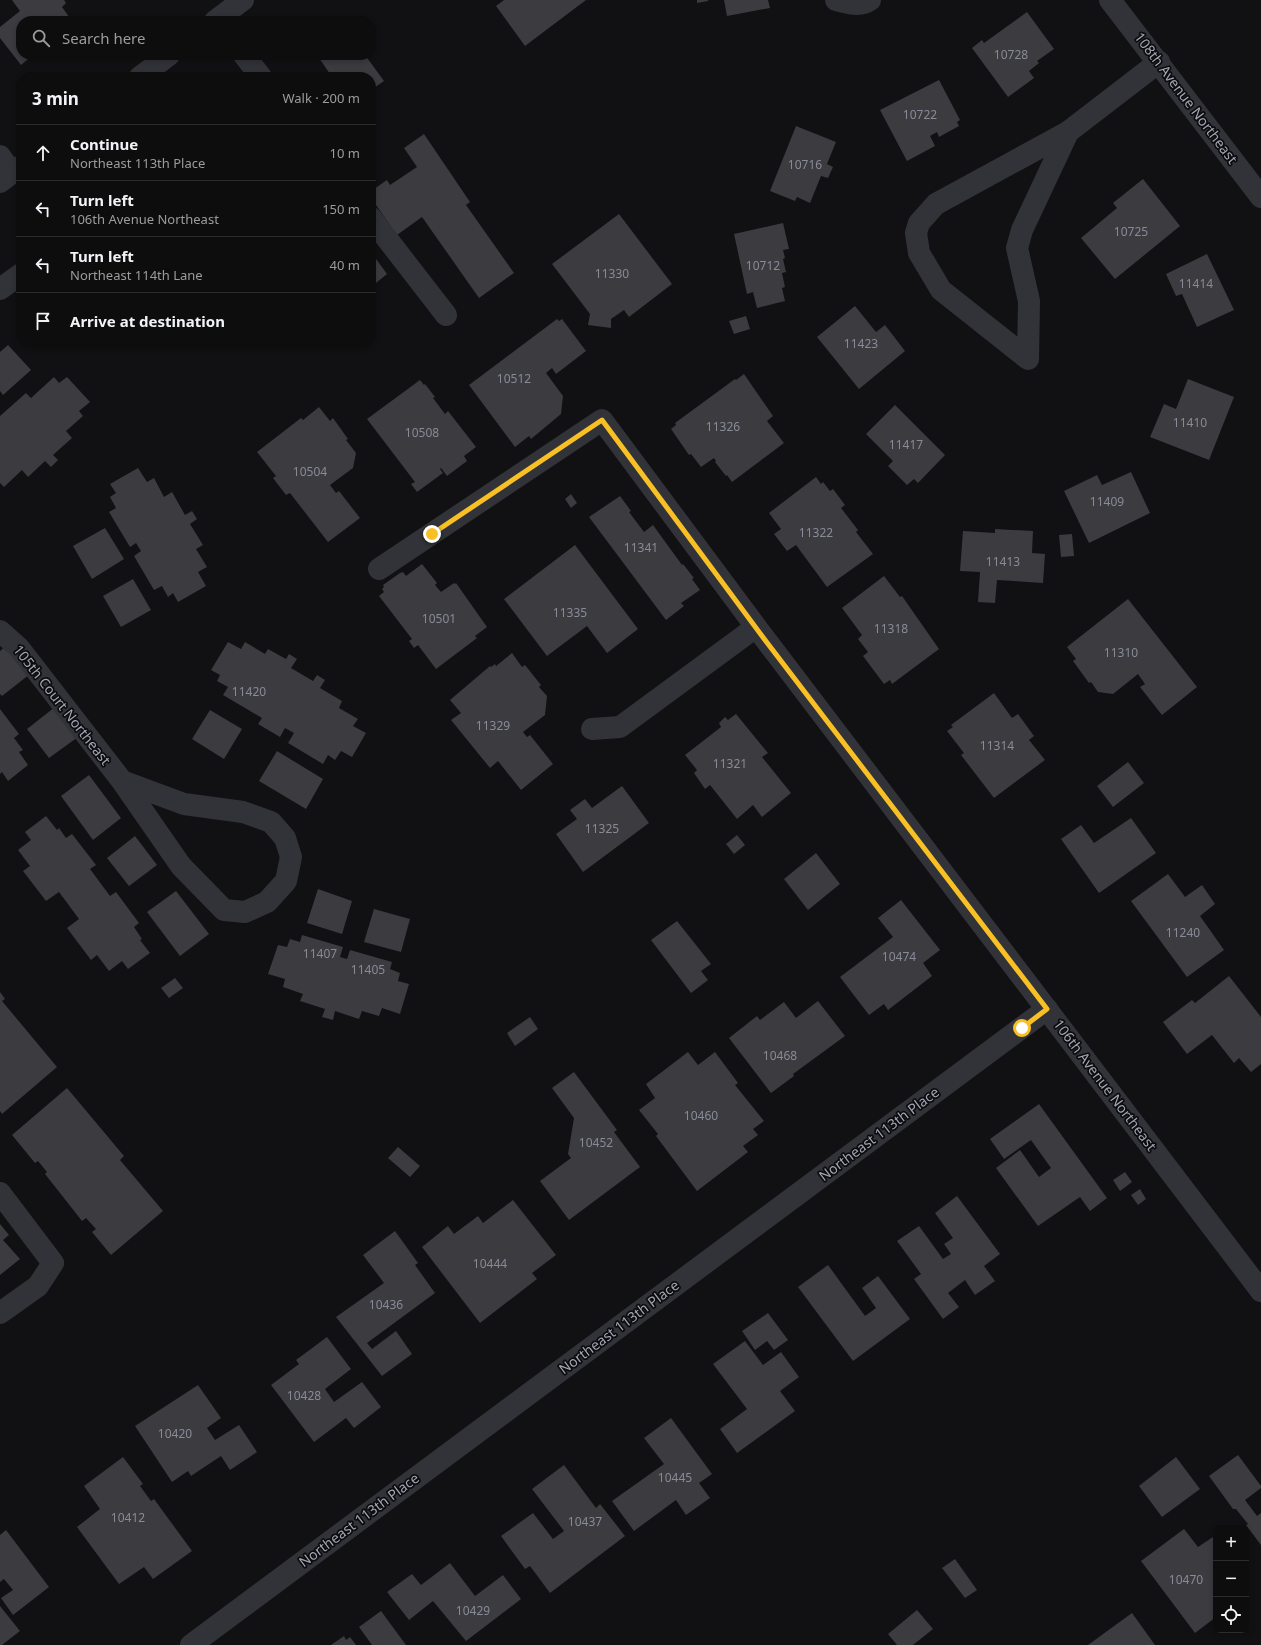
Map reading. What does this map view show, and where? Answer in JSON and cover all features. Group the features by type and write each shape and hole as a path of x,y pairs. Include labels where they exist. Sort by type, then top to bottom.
{"street":[{"path":"222,16 243,0"},
{"path":"836,0 846,3 864,4 870,0"},
{"name":"108th Avenue Northeast","path":"1110,0 1261,197"},
{"path":"147,72 162,60"},
{"path":"248,60 257,72"},
{"path":"1068,132 1022,230 1017,248 1029,301 1028,359 940,290 919,253 916,233 919,223 936,204 1068,132 1159,62"},
{"path":"376,224 446,315"},
{"path":"0,289 16,278"},
{"name":"106th Avenue Northeast","path":"379,569 602,420 756,627 1261,1291"},
{"path":"592,728 620,727 756,627"},
{"name":"105th Court Northeast","path":"0,631 19,648 122,781 181,866 224,910 245,912 251,910 267,902 286,881 291,856 285,838 271,822 244,812 184,804 122,781"},
{"name":"Northeast 113th Place","path":"191,1645 1047,1009"},
{"path":"0,1193 53,1263 38,1286 0,1313"}],"building":[{"path":"12,0 64,0 66,3 62,7 68,16 16,16 16,59 0,38 0,27 20,11"},
{"path":"504,0 586,0 525,46 496,6"},
{"path":"697,0 708,0 708,1 697,3"},
{"path":"724,0 768,0 770,8 727,16"},
{"path":"1027,12 1054,49 1037,61 1039,63 1029,71 1034,78 1008,97 972,48 982,40 984,43"},
{"path":"17,60 27,60 21,65"},
{"path":"320,60 369,60 384,81 376,87 376,72 329,72"},
{"path":"939,80 960,120 957,122 959,126 939,137 937,132 930,136 935,146 907,161 880,110"},
{"path":"796,126 836,142 827,164 833,167 828,178 821,176 810,203 797,197 795,201 770,191"},
{"path":"424,134 470,202 466,205 514,273 479,298 422,217 397,235 376,205 376,188 387,180 390,185 417,167 404,148"},
{"path":"1143,179 1180,226 1115,279 1081,238 1117,208 1113,203"},
{"path":"619,214 672,284 629,317 624,310 611,319 611,328 588,325 590,314 552,264"},
{"path":"783,223 789,249 783,250 785,258 783,259 786,272 782,273 785,287 782,288 785,301 757,308 753,292 747,294 734,234"},
{"path":"1207,254 1234,310 1197,327 1182,294 1176,296 1166,274"},
{"path":"376,259 387,274 376,283"},
{"path":"855,306 876,332 885,325 905,351 859,389 817,337"},
{"path":"746,316 750,329 734,334 729,321"},
{"path":"557,319 559,321 562,319 586,351 556,374 552,368 546,373 563,396 561,414 531,439 529,436 515,447 469,385"},
{"path":"8,345 31,370 3,395 0,391 0,352"},
{"path":"744,374 773,416 767,421 784,443 732,482 715,462 716,461 714,458 701,467 691,454 689,455 671,429 676,425 675,423"},
{"path":"54,377 59,383 67,377 90,402 79,411 83,416 66,431 72,438 53,455 58,460 51,467 45,461 28,477 22,470 4,487 0,483 0,416 26,393 31,398"},
{"path":"1188,379 1234,397 1209,460 1150,437 1164,404 1176,409"},
{"path":"420,380 435,397 433,398 445,414 448,411 476,447 464,456 467,461 447,476 441,468 440,469 443,473 417,492 411,484 415,482 367,419"},
{"path":"895,405 945,455 918,483 914,479 907,485 888,466 893,461 866,434"},
{"path":"319,407 330,421 333,418 348,439 346,440 356,453 353,468 330,485 336,493 339,491 360,518 328,542 290,493 286,495 273,478 276,476 257,452 301,418 303,420"},
{"path":"138,468 147,482 154,478 164,497 172,492 185,515 192,511 197,519 190,524 203,545 196,549 207,567 198,572 206,586 178,602 173,593 168,597 162,586 154,590 134,556 141,551 136,543 130,547 109,512 116,508 110,497 116,493 110,484"},
{"path":"1131,472 1150,513 1089,543 1064,491 1097,475 1102,485"},
{"path":"816,477 821,484 823,482 830,491 833,489 845,505 841,508 858,530 856,532 873,554 827,587 796,545 787,551 774,534 781,529 769,513"},
{"path":"571,494 577,503 571,508 565,499"},
{"path":"620,496 631,511 629,512 644,532 653,525 682,565 683,564 694,578 692,579 700,590 681,603 684,606 666,620 589,517"},
{"path":"105,528 124,559 92,579 73,546"},
{"path":"995,529 1033,531 1032,553 1045,554 1043,583 997,580 995,603 978,602 980,572 960,571 963,531 995,533"},
{"path":"1072,534 1074,556 1061,557 1059,535"},
{"path":"575,545 638,629 607,653 587,626 547,656 504,599"},
{"path":"422,564 437,583 435,585 441,592 456,583 487,627 475,636 477,638 436,669 418,645 414,648 409,641 412,639 379,596 384,592 382,589 384,587 383,585 400,573 403,572 406,576"},
{"path":"884,576 900,597 902,596 939,649 892,684 890,680 884,684 863,656 868,652 858,639 862,635 842,608"},
{"path":"133,579 151,610 121,627 103,596"},
{"path":"1128,599 1197,687 1162,715 1140,687 1145,684 1138,674 1113,694 1098,692 1091,682 1089,683 1073,661 1076,659 1067,647"},
{"path":"228,642 241,649 245,642 265,654 268,649 286,659 289,654 297,659 291,668 313,681 317,675 325,680 320,688 342,701 339,708 358,719 353,726 366,733 352,757 341,751 335,760 328,755 323,764 288,743 294,733 285,728 280,737 258,724 262,718 223,695 228,687 217,681 220,675 211,670"},
{"path":"8,644 30,674 2,696 0,694 0,651"},
{"path":"512,653 522,667 525,665 541,685 539,687 547,696 545,715 523,732 527,737 530,735 553,764 521,790 498,761 490,768 451,720 461,713 450,700 490,666 491,667 495,664 496,666"},
{"path":"994,693 1012,718 1018,714 1034,736 1029,740 1045,760 994,798 961,755 964,753 947,731 953,727 951,725"},
{"path":"55,707 78,737 49,758 27,729"},
{"path":"0,709 19,734 14,738 23,750 19,752 28,765 8,781 2,772 0,774"},
{"path":"210,710 242,729 224,759 192,739"},
{"path":"736,714 768,753 762,757 791,793 762,817 753,805 737,819 710,785 705,789 694,773 697,770 685,755 721,727 719,723 725,717 728,720"},
{"path":"277,751 323,779 306,809 259,781"},
{"path":"1128,762 1144,783 1113,807 1097,786"},
{"path":"89,775 121,818 93,840 61,796"},
{"path":"622,786 649,823 583,872 556,834 577,819 570,810 585,799 592,808"},
{"path":"46,816 57,830 59,828 66,838 72,834 96,865 90,869 110,896 116,892 139,923 134,927 142,939 140,940 150,953 128,969 122,961 109,971 97,955 91,960 67,928 79,919 59,892 46,901 23,871 30,866 18,850 31,840 25,832"},
{"path":"1131,818 1156,853 1099,893 1061,839 1081,825 1094,843"},
{"path":"737,835 745,845 734,854 726,844"},
{"path":"135,836 157,865 129,886 107,858"},
{"path":"816,853 840,884 808,910 784,879"},
{"path":"1168,874 1185,897 1202,885 1215,904 1200,916 1224,950 1187,977 1131,901"},
{"path":"318,889 352,901 342,934 307,923"},
{"path":"176,891 209,934 180,956 147,912"},
{"path":"901,900 940,950 923,963 932,976 888,1010 884,1004 869,1015 840,977 893,937 878,918"},
{"path":"374,909 410,919 401,952 364,942"},
{"path":"677,921 711,964 701,971 708,980 691,993 651,940"},
{"path":"302,935 343,947 340,957 347,959 350,950 392,962 390,969 400,973 398,981 409,984 400,1014 382,1008 379,1016 362,1011 359,1019 335,1011 333,1020 322,1017 325,1009 300,1001 303,994 283,987 285,979 268,974 278,945 287,947 290,939 300,942"},
{"path":"1229,976 1261,1017 1261,1064 1251,1072 1239,1058 1234,1063 1212,1035 1187,1054 1163,1022 1192,1000 1195,1003"},
{"path":"175,978 183,988 169,998 161,988"},
{"path":"0,992 5,999 2,1001 57,1067 2,1114 0,1111"},
{"path":"818,1001 845,1036 793,1074 794,1076 771,1093 729,1038 757,1016 760,1020 784,1002 796,1018"},
{"path":"530,1017 538,1029 515,1046 507,1033"},
{"path":"688,1052 698,1065 715,1052 738,1083 735,1085 764,1121 753,1129 758,1135 743,1146 748,1152 697,1191 656,1136 658,1134 639,1110 655,1098 646,1084"},
{"path":"574,1072 617,1130 614,1132 640,1167 569,1220 540,1181 571,1158 568,1154 574,1118 552,1088"},
{"path":"67,1088 124,1156 120,1160 163,1211 111,1255 92,1232 96,1229 86,1218 82,1221 45,1174 47,1172 38,1161 35,1163 12,1135"},
{"path":"1039,1104 1107,1198 1090,1211 1080,1197 1038,1226 996,1168 1020,1150 1039,1177 1051,1168 1031,1140 1004,1159 990,1139"},
{"path":"398,1147 420,1166 410,1177 388,1158"},
{"path":"1125,1172 1132,1182 1120,1191 1113,1180"},
{"path":"1140,1189 1146,1199 1138,1205 1131,1195"},
{"path":"957,1196 1000,1254 984,1266 995,1281 975,1295 965,1280 948,1293 959,1307 943,1319 914,1279 921,1274 897,1241 919,1226 943,1259 951,1254 944,1244 953,1238 935,1213"},
{"path":"513,1200 556,1255 532,1273 537,1279 480,1323 422,1247 448,1226 454,1234 478,1216 483,1223"},
{"path":"0,1224 9,1235 3,1240 20,1259 0,1275"},
{"path":"395,1231 418,1263 415,1265 435,1293 367,1343 372,1349 396,1331 412,1354 382,1376 336,1317 384,1283 363,1255"},
{"path":"828,1265 865,1316 876,1308 862,1288 878,1276 910,1319 853,1361 798,1287"},
{"path":"768,1313 788,1340 774,1350 767,1341 755,1350 742,1331"},
{"path":"327,1337 351,1369 325,1389 334,1402 362,1382 381,1407 354,1428 346,1418 314,1442 271,1385 299,1364 296,1360"},
{"path":"745,1341 763,1365 781,1352 799,1377 780,1391 795,1411 737,1453 720,1429 747,1409 713,1364"},
{"path":"198,1385 221,1418 207,1428 215,1440 239,1425 257,1452 230,1470 221,1456 191,1476 188,1471 172,1482 135,1426"},
{"path":"671,1418 712,1474 699,1483 710,1498 686,1515 676,1500 634,1531 612,1501 664,1464 644,1438"},
{"path":"1238,1455 1261,1486 1261,1488 1245,1500 1257,1516 1261,1513 1261,1545 1249,1529 1249,1525 1246,1525 1248,1524 1236,1509 1233,1509 1209,1476"},
{"path":"123,1457 143,1484 140,1486 151,1501 154,1499 192,1551 153,1579 144,1567 119,1584 77,1527 100,1509 84,1486"},
{"path":"1176,1457 1200,1489 1162,1517 1139,1486"},
{"path":"564,1465 596,1508 600,1504 625,1536 550,1593 530,1566 525,1569 501,1536 533,1513 553,1539 564,1531 532,1489"},
{"path":"1184,1529 1198,1547 1213,1537 1213,1619 1195,1633 1141,1561"},
{"path":"6,1530 49,1587 13,1615 1,1598 13,1590 4,1579 0,1582 0,1535"},
{"path":"955,1559 977,1590 965,1598 942,1568"},
{"path":"450,1563 475,1596 503,1575 521,1599 466,1641 433,1601 409,1620 387,1592 412,1574 421,1585"},
{"path":"0,1606 20,1631 2,1645 0,1645"},
{"path":"917,1610 933,1629 913,1645 897,1645 888,1634"},
{"path":"381,1611 406,1645 372,1645 359,1627"},
{"path":"1132,1613 1155,1645 1088,1645"},
{"path":"344,1636 346,1640 350,1637 356,1645 331,1645"}],"route":[{"path":"432,534 602,420 765,640 1047,1009 1022,1028"}]}
